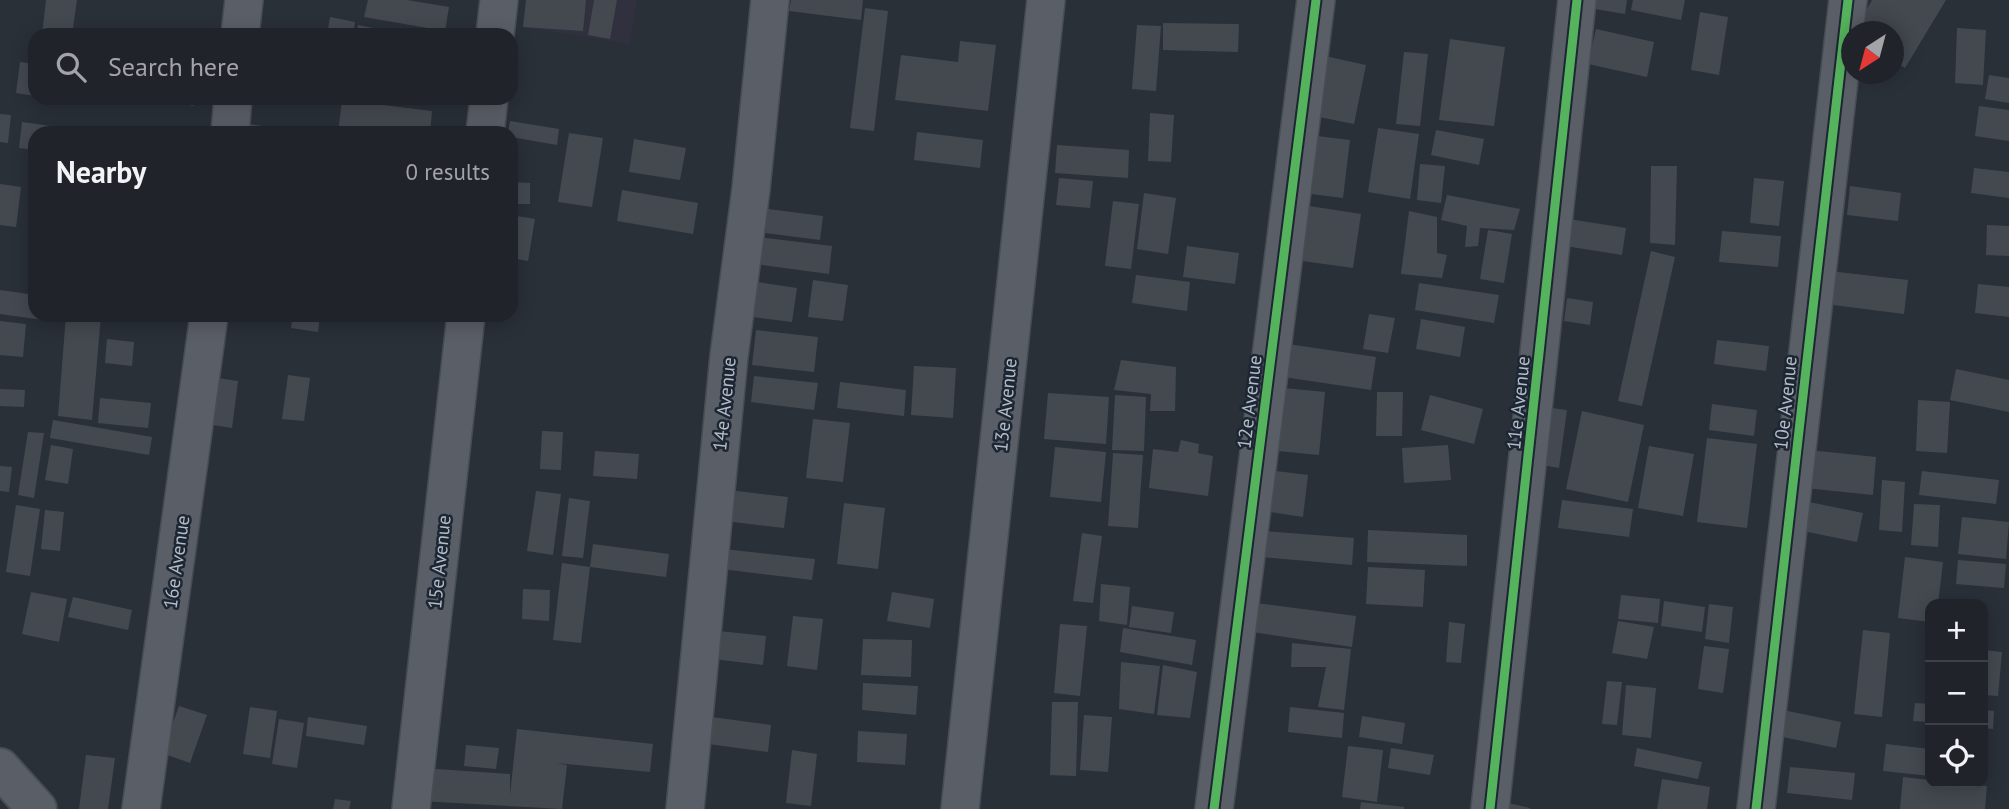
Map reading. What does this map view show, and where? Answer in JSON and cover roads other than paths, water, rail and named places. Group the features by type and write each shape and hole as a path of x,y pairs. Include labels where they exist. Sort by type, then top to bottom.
{"street":[{"path":"241,28 244,0"},
{"path":"496,28 499,0"},
{"name":"14e Avenue","path":"685,809 729,356 751,189 770,0"},
{"name":"13e Avenue","path":"960,809 1046,0"},
{"name":"12e Avenue","path":"1214,809 1316,0"},
{"name":"11e Avenue","path":"1490,809 1577,0"},
{"name":"10e Avenue","path":"1756,809 1848,0"},
{"path":"231,126 232,105"},
{"path":"486,126 488,105"},
{"name":"16e Avenue","path":"141,809 208,322"},
{"name":"15e Avenue","path":"411,809 465,322"},
{"path":"0,768 37,809"}]}
